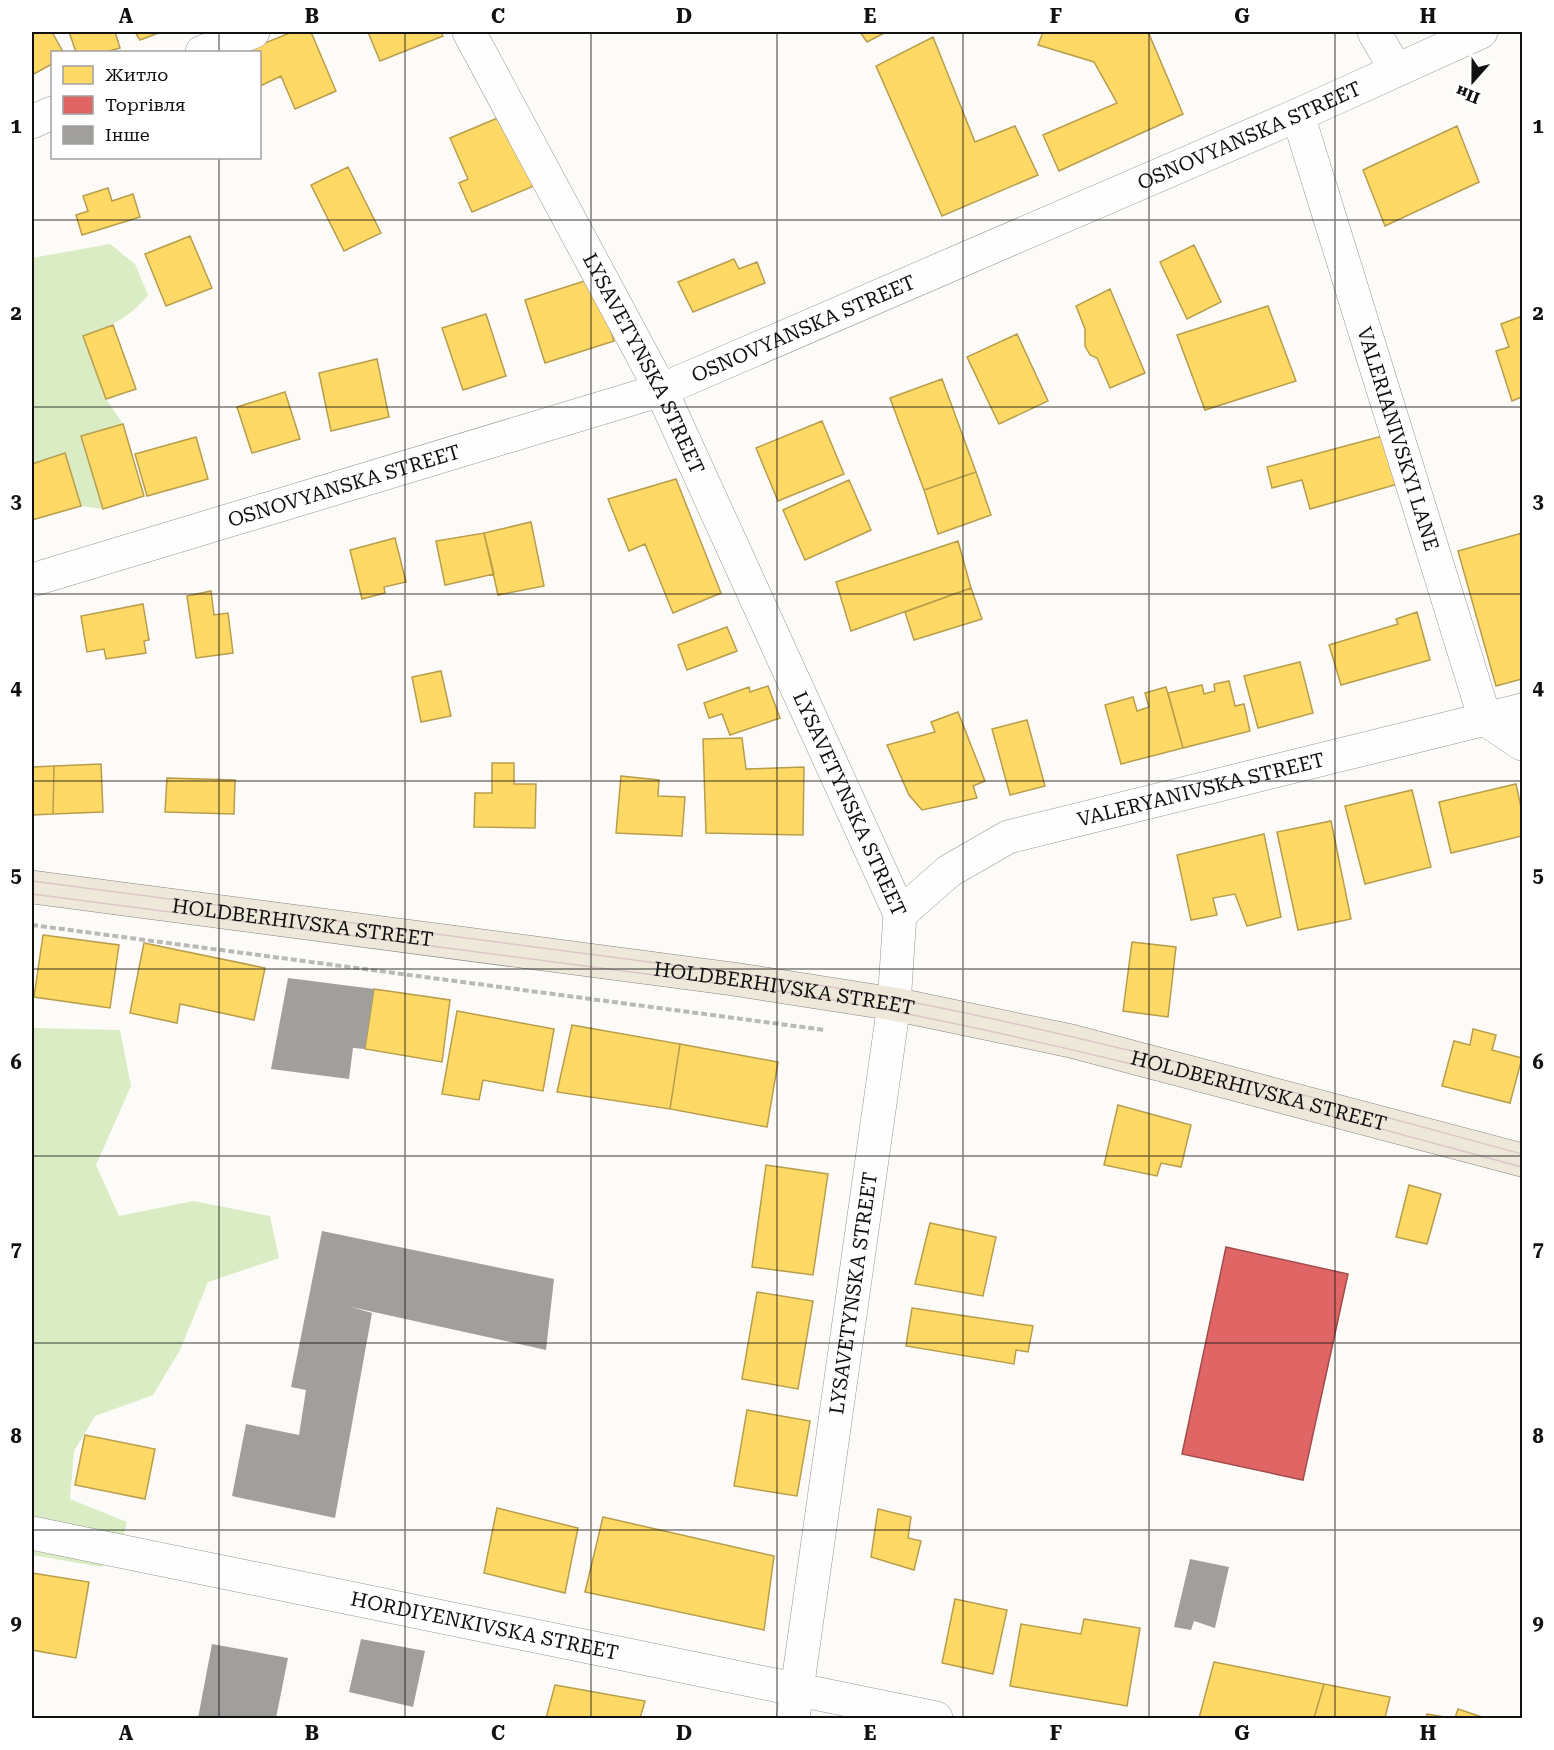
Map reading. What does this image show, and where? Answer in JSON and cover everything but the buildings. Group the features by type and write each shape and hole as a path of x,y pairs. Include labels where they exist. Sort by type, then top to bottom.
{"main road":[{"name":"HOLDBERHIVSKA STREET","path":"32,887 753,982 894,1004 1071,1041 1522,1160"}],"street":[{"path":"205,51 254,32"},
{"name":"LYSAVETYNSKA STREET","path":"469,32 661,390 900,914 894,1004 795,1704"},
{"path":"1374,32 1396,70"},
{"name":"OSNOVYANSKA STREET","path":"32,580 661,390 1298,115 1480,32"},
{"path":"32,122 51,113"},
{"name":"VALERIANIVSKYI LANE","path":"1298,115 1485,719"},
{"name":"VALERYANIVSKA STREET","path":"900,914 949,871 1008,837 1522,710"},
{"path":"1485,719 1522,744"},
{"name":"HORDIYENKIVSKA STREET","path":"32,1533 795,1704 936,1719"}],"path":[{"path":"32,925 830,1031"}],"green space":[{"path":"110,244 135,264 148,295 119,320 83,336 106,399 123,424 82,436 103,509 81,506 65,454 32,464 32,258"},
{"path":"34,1028 120,1030 131,1086 96,1165 119,1216 193,1201 270,1216 279,1258 208,1282 180,1350 153,1395 95,1416 74,1451 70,1499 127,1522 120,1552 102,1567 32,1555 32,1033"}],"tram line":[{"path":"32,881 795,981 887,997 1161,1058 1522,1154"},
{"path":"32,894 793,993 977,1028 1069,1049 1522,1167"}]}
